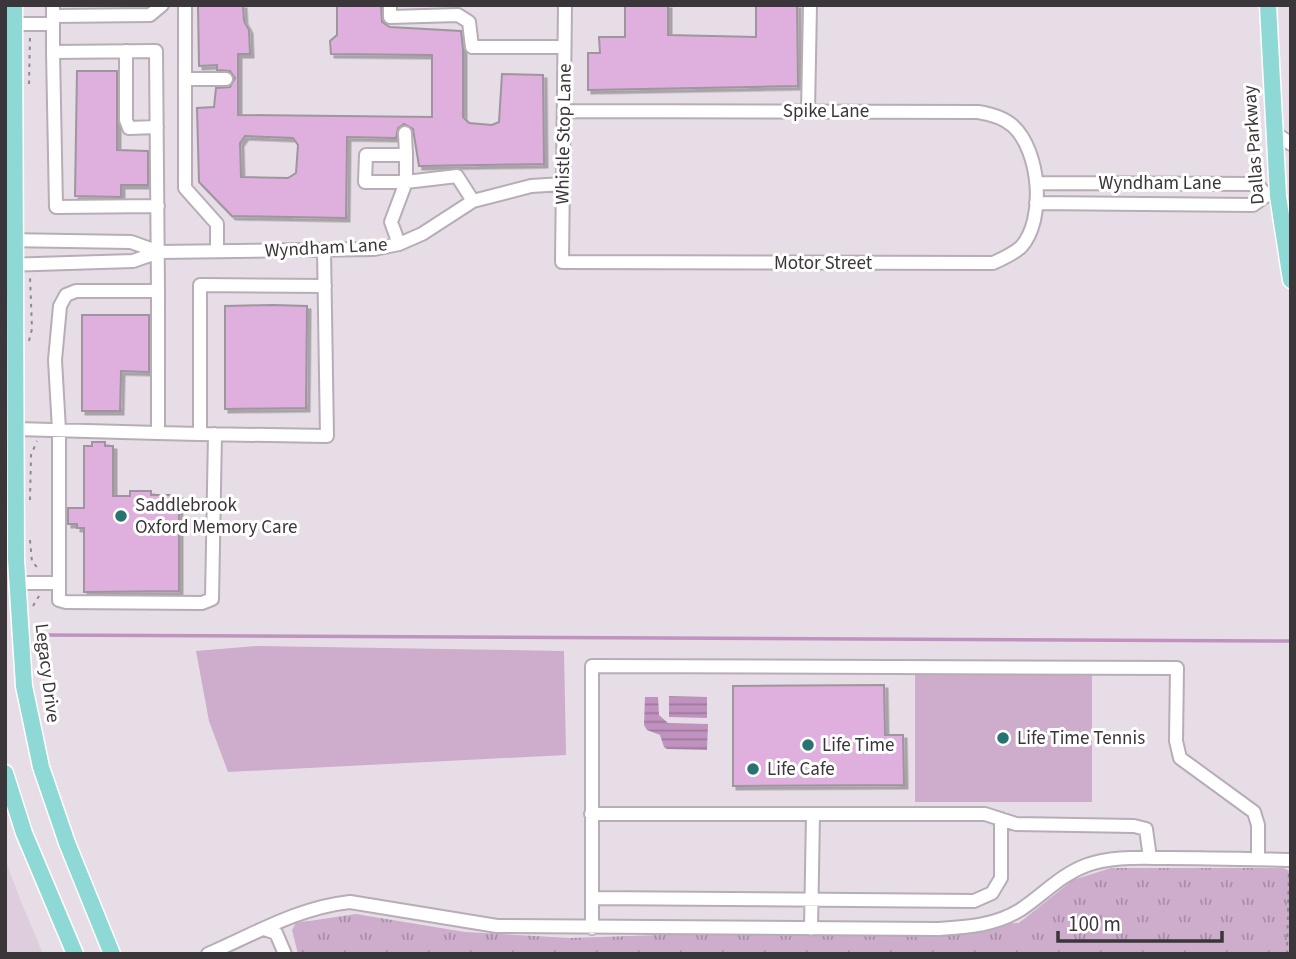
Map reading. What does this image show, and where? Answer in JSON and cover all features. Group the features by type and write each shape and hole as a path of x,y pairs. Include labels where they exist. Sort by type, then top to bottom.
{"main road":[{"name":"Legacy Drive","path":"14,5 10,264 16,429 11,583 24,686 41,767 67,843 112,954"},
{"name":"Dallas Parkway","path":"1268,5 1274,132 1272,196 1291,280"},
{"path":"5,773 24,833 75,954"}],"street":[{"path":"13,24 53,15 150,15 162,5"},
{"path":"185,5 186,188 217,224 217,251"},
{"path":"390,5 390,17 457,15 470,22 472,47 565,47"},
{"name":"Whistle Stop Lane","path":"562,262 565,5"},
{"path":"808,111 810,5"},
{"path":"53,15 56,207 158,206"},
{"path":"126,51 126,120 129,128 157,127"},
{"path":"53,52 156,51 158,433"},
{"path":"185,79 226,79"},
{"name":"Spike Lane","path":"564,111 978,112 994,115 1013,126 1026,144 1037,192"},
{"path":"1274,132 1291,144"},
{"path":"399,244 391,222 405,182 405,133"},
{"path":"406,155 366,155 365,183 457,176 473,201"},
{"name":"Wyndham Lane","path":"10,264 133,261 159,252 374,249 399,244 422,234 473,201 531,186 563,184"},
{"name":"Wyndham Lane","path":"1037,192 1256,184 1272,196"},
{"path":"1037,192 1253,205 1272,196"},
{"name":"Motor Street","path":"562,262 992,263 1021,246 1033,223 1037,192"},
{"name":"Wyndham Lane","path":"10,240 131,242 159,252"},
{"path":"16,429 327,436 324,251"},
{"path":"200,434 200,285 325,286"},
{"path":"158,291 76,291 63,298 55,360 59,430 59,600 202,603 212,599 215,434"},
{"path":"11,583 58,583"},
{"path":"592,928 592,666 1177,668 1176,741 1180,758 1254,813 1258,825 1258,859"},
{"path":"591,814 985,814 1016,824 1134,826 1146,829 1150,858"},
{"path":"811,929 813,814"},
{"path":"592,898 974,901 992,893 1001,878 1001,819"},
{"path":"208,954 329,904 350,902 497,926 937,929 981,926 1002,919 1020,909 1059,878 1104,860 1258,859 1290,865"},
{"path":"264,929 276,933 284,951 270,954"}],"path":[{"path":"29,342 32,329 30,278"},
{"path":"30,508 31,455 37,445 37,429"},
{"path":"30,535 32,562 40,569 40,594 33,607"},
{"path":"35,629 36,662"},
{"path":"1291,725 1291,737"},
{"path":"1290,834 1291,799"},
{"path":"1287,954 1290,865"}],"shaded area":[{"path":"669,696 707,697 707,718 669,717"},
{"path":"645,697 658,697 659,715 668,723 708,724 707,750 664,747 660,735 647,730 644,725"},
{"path":"5,859 22,904 43,954 5,954"}],"green space":[{"path":"257,646 564,651 566,755 228,772 209,721 196,651"},
{"name":"Life Time Tennis","path":"915,673 1092,673 1092,802 915,802"},
{"path":"1111,868 1283,868 1291,872 1291,954 298,954 292,930 296,923 356,914 465,932 570,938 1019,923 1073,880"}],"building":[{"path":"198,5 243,5 244,21 249,30 250,54 238,54 238,115 432,117 432,55 331,54 330,41 337,35 337,5 381,5 382,22 390,27 461,31 463,117 469,123 492,125 499,122 502,74 543,75 544,164 419,166 413,129 404,124 398,128 396,138 347,137 346,218 232,216 199,182 197,108 214,107 216,88 230,87 235,78 230,71 217,70 217,65 199,66","holes":["245,136 293,138 298,145 296,173 288,178 241,177 240,143"]},
{"path":"625,5 668,5 668,35 756,37 756,5 797,5 798,86 588,90 588,53 600,53 599,37 625,37"},
{"path":"77,71 117,71 117,150 148,151 148,185 121,185 121,197 75,196"},
{"path":"225,306 307,306 306,408 225,409"},
{"path":"82,315 149,315 149,372 121,371 120,411 82,411"},
{"name":"Saddlebrook Oxford Memory Care","path":"92,442 105,442 105,446 113,446 113,496 130,496 130,491 151,491 151,495 179,495 179,591 84,592 84,528 77,528 77,524 68,524 68,508 84,508 84,446 92,446"},
{"path":"884,685 885,735 903,735 904,785 733,786 733,686"}],"waterway":[{"path":"43,635 1290,641"}],"place":[{"name":"Saddlebrook Oxford Memory Care","path":"121,516"},
{"name":"Life Time Tennis","path":"1003,738"},
{"name":"Life Time","path":"808,745"},
{"name":"Life Cafe","path":"753,769"}]}
